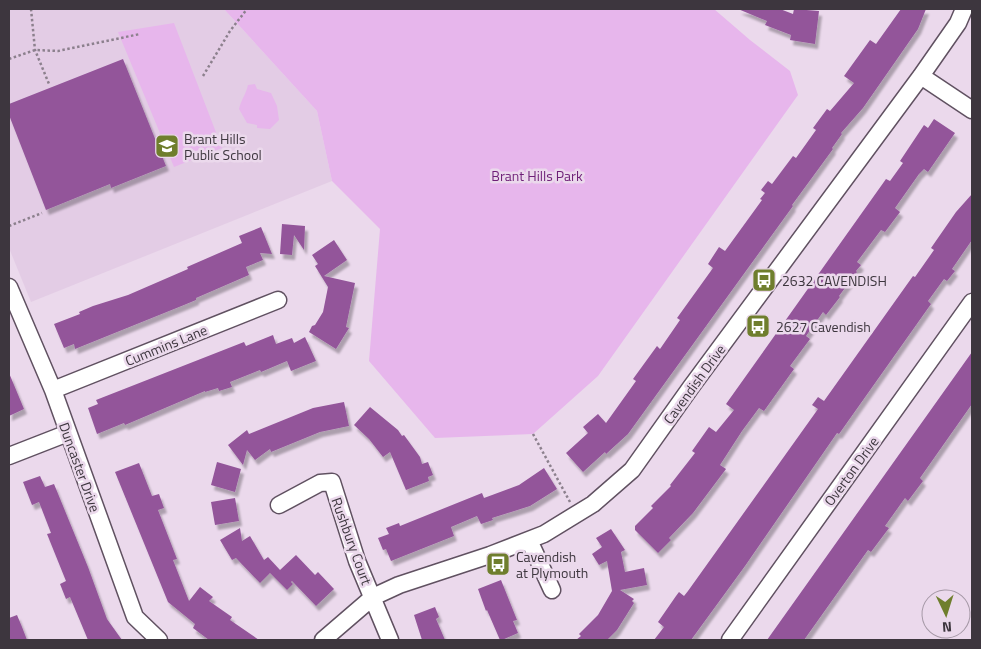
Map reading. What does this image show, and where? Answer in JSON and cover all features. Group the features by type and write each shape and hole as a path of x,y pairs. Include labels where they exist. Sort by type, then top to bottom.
{"street":[{"name":"Cavendish Drive","path":"323,640 373,597 544,534 593,504 632,470 703,371 922,76 958,23 964,9"},
{"path":"922,76 972,110"},
{"name":"Duncaster Drive","path":"9,287 53,390 135,617 159,640"},
{"name":"Cummins Lane","path":"53,390 278,300"},
{"name":"Overton Drive","path":"730,640 972,302"},
{"path":"9,456 68,433"},
{"name":"Rushbury Court","path":"279,505 320,483 332,482 357,561 373,597"},
{"path":"529,540 552,590"},
{"path":"373,597 390,640"}],"path":[{"path":"31,9 36,50 49,84"},
{"path":"203,76 234,25 247,9"},
{"path":"9,58 36,50 58,50 140,34"},
{"path":"9,226 42,213"},
{"path":"533,434 576,514"}],"shaded area":[{"name":"Brant Hills Public School","path":"9,9 224,9 317,111 332,181 31,302 9,248"}],"green space":[{"name":"Brant Hills Park","path":"224,9 714,9 790,71 798,95 598,376 533,434 435,438 369,361 380,229 332,181 317,111"},
{"path":"174,23 222,148 174,167 118,32"},
{"path":"255,84 257,89 271,93 277,106 279,120 270,129 257,128 257,125 247,123 239,109 248,85"}],"building":[{"path":"738,9 780,9 793,14 794,9 819,11 815,44 790,40 791,35 765,25 767,21"},
{"path":"901,9 926,9 918,29 863,108 841,133 833,149 793,206 628,434 583,472 566,453 588,433 583,427 598,414 606,423 636,381 633,379 657,346 660,349 680,320 677,318 713,268 708,264 719,247 725,251 762,200 760,199 765,193 761,190 768,181 772,184 793,156 796,158 816,130 813,128 827,109 830,111 854,83 844,76 870,40 876,44"},
{"path":"123,59 166,166 111,188 110,184 46,210 9,115 9,104"},
{"path":"934,119 955,133 928,172 924,169 919,174 895,208 900,212 885,232 881,230 857,262 861,265 840,297 826,315 823,312 806,336 810,339 790,366 794,369 764,411 759,408 720,465 726,469 693,513 669,538 671,540 658,553 635,530 635,526 671,486 695,453 692,451 709,427 716,432 734,410 726,404 886,179 890,181 903,163 900,161 924,125 928,128"},
{"path":"972,194 972,240 952,269 955,271 947,281 944,279 928,301 931,304 839,434 837,433 745,566 691,640 654,640 664,627 658,622 676,596 679,592 684,596 688,591 818,409 812,405 818,397 824,401 913,276 915,277 934,250 931,248 956,212"},
{"path":"282,224 305,226 304,250 294,235 292,255 280,254"},
{"path":"261,227 272,254 260,253 263,260 246,267 249,275 196,298 196,300 75,349 74,344 64,348 54,324 80,314 79,312 93,306 128,295 188,269 187,267 242,243 239,236"},
{"path":"334,240 347,260 324,276 355,283 346,327 349,328 336,349 309,332 323,312 328,287 315,266 318,264 312,255"},
{"path":"273,335 276,344 292,338 294,343 305,337 316,361 291,371 287,361 261,372 260,370 230,382 232,387 219,391 218,388 205,391 125,425 124,423 97,434 88,408 98,404 96,400 244,342 246,346"},
{"path":"972,352 972,404 920,478 923,481 908,501 905,498 885,526 889,528 871,552 868,550 804,640 767,640"},
{"path":"9,373 24,409 9,416"},
{"path":"344,402 349,426 320,432 271,452 270,449 255,460 247,450 243,465 228,445 247,430 249,434 313,408"},
{"path":"370,407 398,430 402,436 404,435 420,457 422,464 428,462 433,475 428,477 429,481 406,490 390,452 383,457 369,439 354,425"},
{"path":"217,462 241,469 235,492 211,485"},
{"path":"139,463 152,496 159,494 164,508 158,510 177,559 173,560 189,601 200,587 213,597 209,601 232,617 230,620 259,640 209,640 193,628 195,624 168,602 115,472"},
{"path":"544,468 557,489 530,506 492,518 493,520 481,524 477,516 451,527 454,536 391,561 386,549 383,550 378,538 389,534 386,528 399,523 400,526 482,493 484,498 519,485"},
{"path":"40,476 45,487 54,484 107,619 122,640 88,640 70,597 66,599 60,584 66,581 47,534 51,533 39,502 32,505 23,482"},
{"path":"235,498 239,521 215,525 211,502"},
{"path":"240,528 242,541 250,536 264,560 268,557 280,570 296,555 315,575 318,572 334,589 316,606 292,581 293,584 287,590 270,573 260,583 236,558 232,560 220,540"},
{"path":"611,529 625,550 621,552 625,572 644,568 647,585 620,590 634,599 632,601 634,603 617,630 607,640 576,640 581,636 579,634 598,615 612,591 607,561 599,565 592,554 602,547 596,538"},
{"path":"501,580 517,620 513,621 518,633 500,640 478,589"},
{"path":"435,607 439,617 436,619 445,640 422,640 414,615"},
{"path":"17,615 27,640 9,640 9,618"}],"place":[{"name":"Brant Hills Public School","path":"167,146"},
{"name":"2632 CAVENDISH","path":"764,280"},
{"name":"2627 Cavendish","path":"758,326"},
{"name":"Cavendish at Plymouth","path":"498,564"}]}
